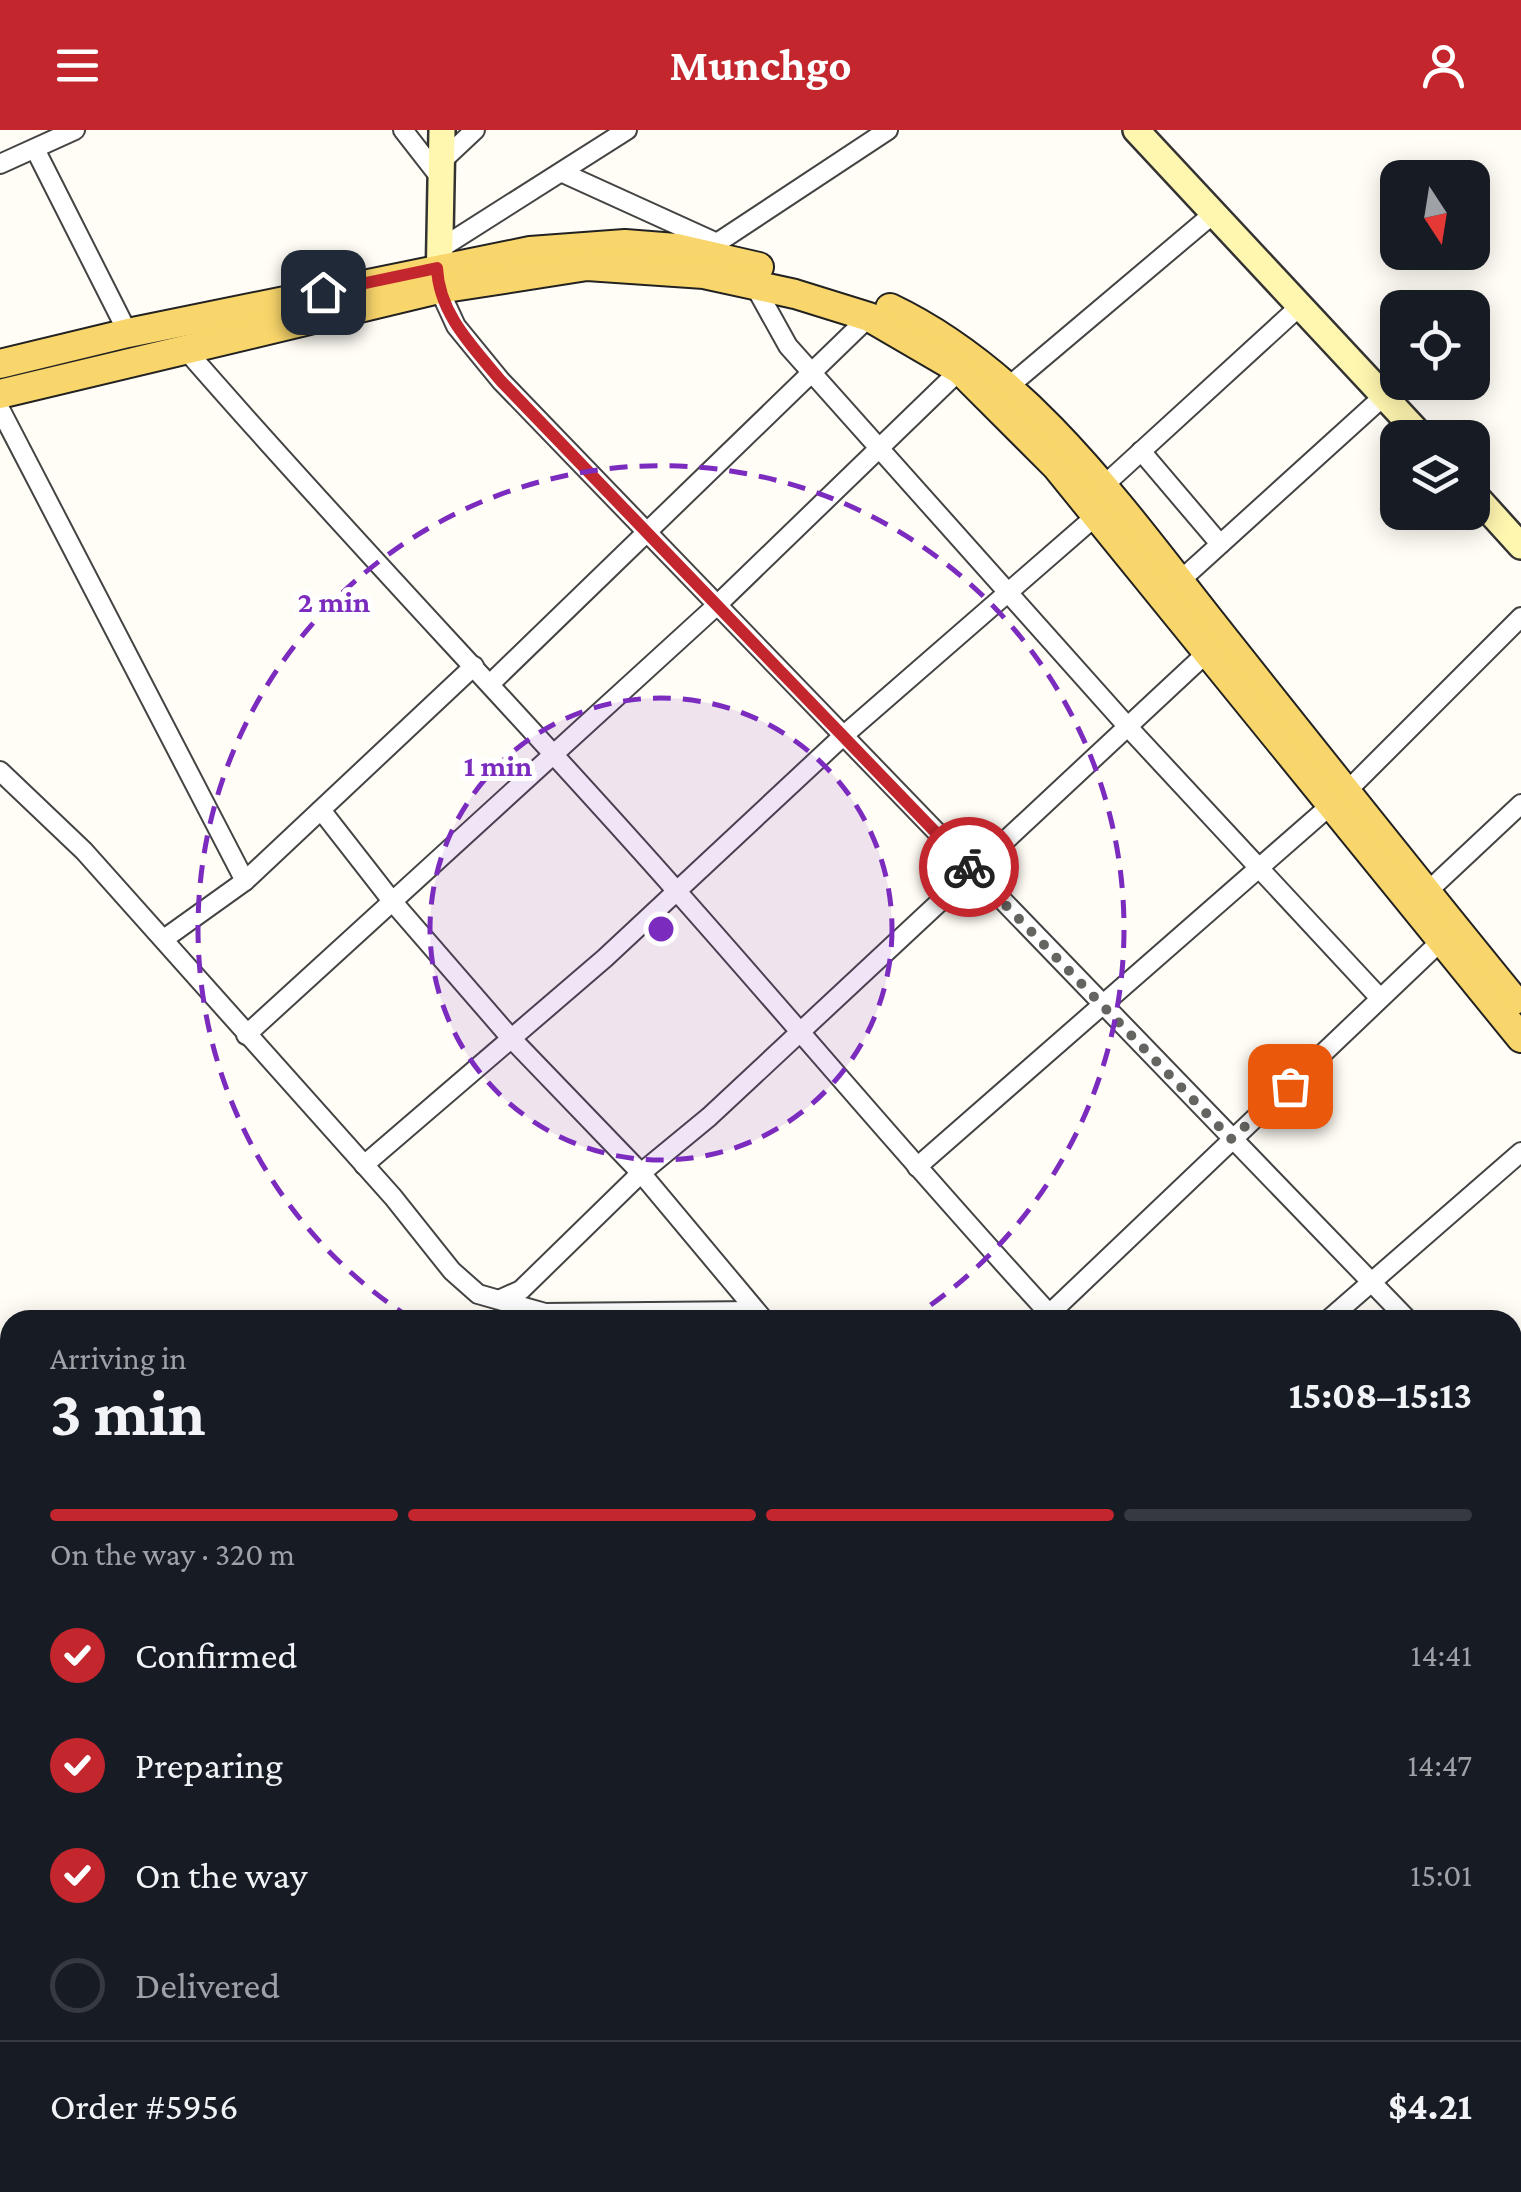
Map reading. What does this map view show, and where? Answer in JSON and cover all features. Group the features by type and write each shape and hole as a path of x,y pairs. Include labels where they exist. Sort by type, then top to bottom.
{"main road":[{"path":"0,364 128,333 530,251 625,244 810,280 883,305 931,327 1008,387 1340,798 1440,941 1521,1038"},
{"path":"711,258 753,283 869,317 960,370 1056,466 1099,502"},
{"path":"0,394 186,350 438,269"},
{"path":"1340,798 1428,892 1521,1008"}],"street":[{"path":"0,164 40,141 75,130"},
{"path":"403,130 442,170"},
{"path":"442,130 438,269 456,326 501,381 647,529 716,606 1398,1310"},
{"path":"442,170 475,130"},
{"path":"438,269 563,173 627,130"},
{"path":"563,173 711,258 888,130"},
{"path":"1136,130 1380,391"},
{"path":"40,141 128,333"},
{"path":"1008,387 1213,214"},
{"path":"753,283 777,331 812,371 1128,727 1378,996"},
{"path":"364,1165 605,958 844,736 1010,591 1099,502 1141,451 1300,306"},
{"path":"490,684 869,317"},
{"path":"186,350 358,547 474,666 675,890 1042,1310"},
{"path":"246,1036 716,606 960,370"},
{"path":"1172,588 1380,399"},
{"path":"1389,400 1407,420"},
{"path":"0,410 245,881"},
{"path":"1141,451 1220,544"},
{"path":"1490,512 1521,546"},
{"path":"916,1167 1340,798 1521,617"},
{"path":"502,1298 521,1290 642,1173 799,1034 1216,645"},
{"path":"164,939 245,881 474,666"},
{"path":"0,771 84,851 164,939 452,1271 478,1294 536,1310"},
{"path":"1428,892 1521,804"},
{"path":"321,810 392,901 510,1036 642,1173 755,1310"},
{"path":"1057,1310 1184,1190 1231,1139 1324,1054 1378,996 1440,941"},
{"path":"1340,1310 1521,1152"}],"way so far":[{"path":"969,867 1231,1139 1290,1086"}],"route":[{"path":"323,292 437,268 439,289 456,326 501,381 969,867"}]}
